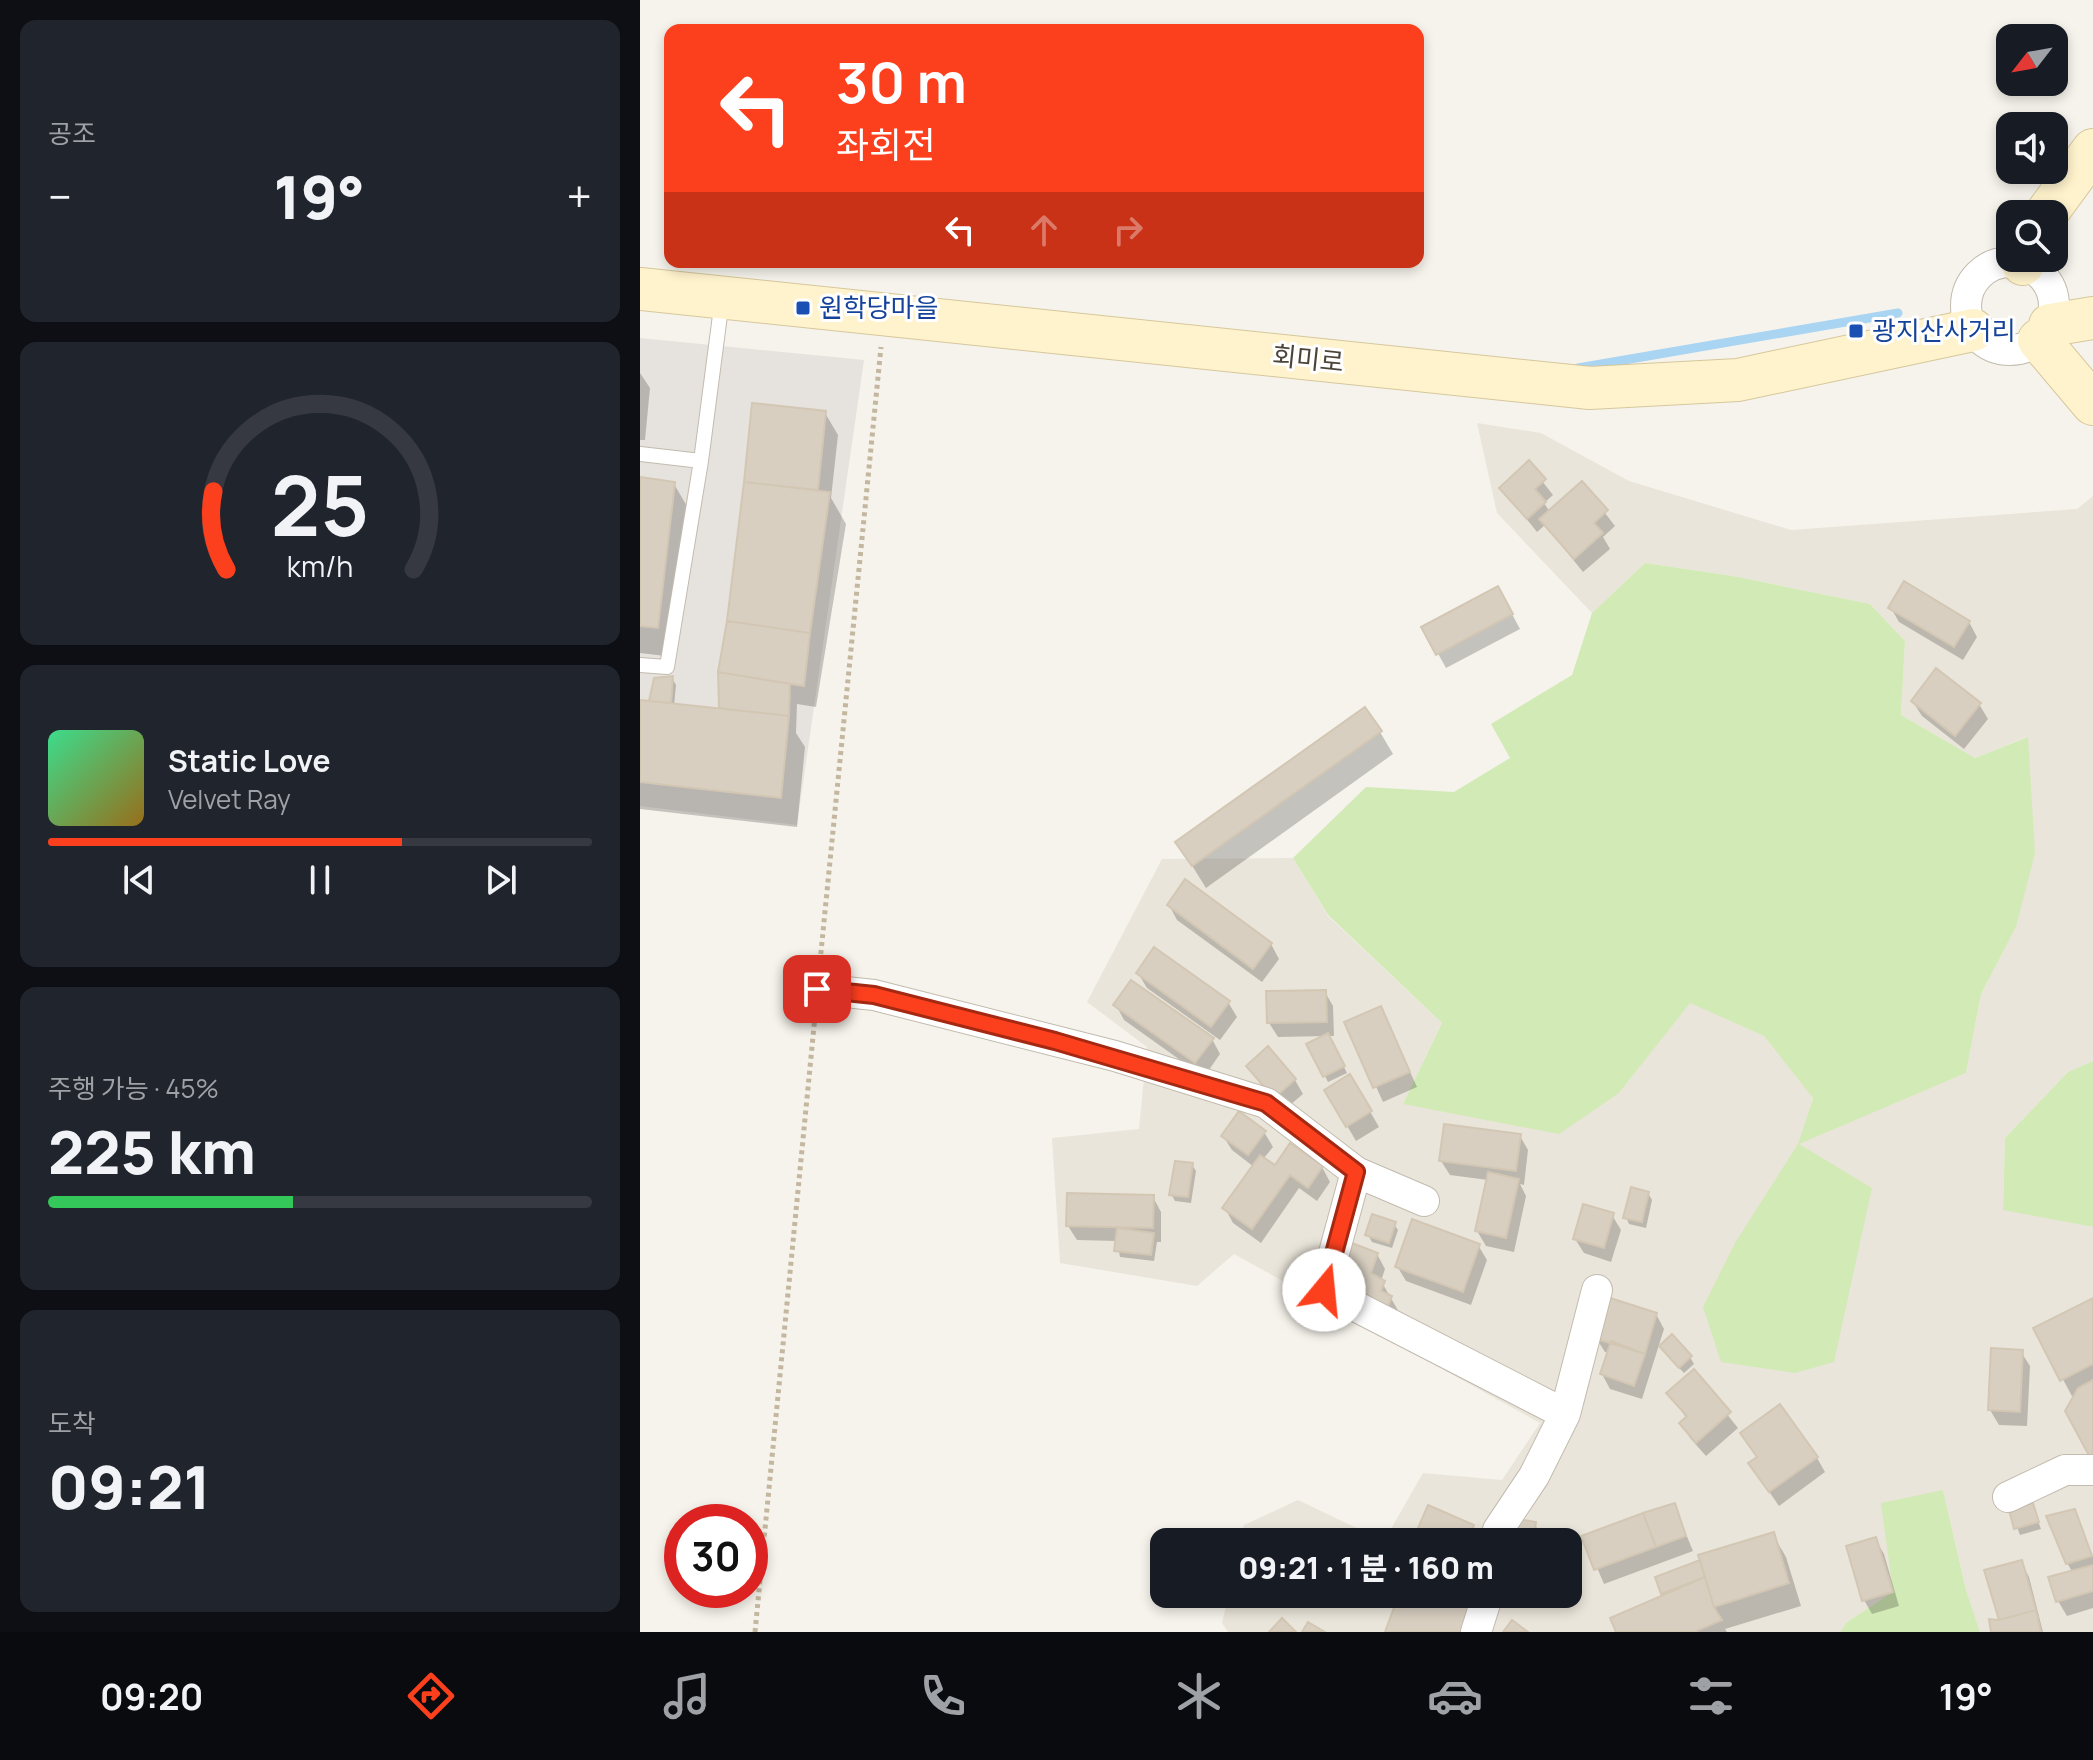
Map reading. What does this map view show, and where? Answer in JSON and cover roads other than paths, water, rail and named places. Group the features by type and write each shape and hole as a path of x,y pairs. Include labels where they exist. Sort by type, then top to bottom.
{"street":[{"path":"2056,200 2093,150"},
{"path":"1996,265 1977,277 1966,303 1973,330 1982,340 2008,351 2023,349 2044,333 2093,318"},
{"path":"2038,272 2051,288 2054,303 2044,333"},
{"name":"회미로","path":"640,289 1590,388 1738,380 1973,330"},
{"path":"2044,333 2093,404"},
{"path":"817,989 874,995 1055,1041 1266,1103 1356,1172 1424,1201"},
{"path":"1356,1172 1324,1290 1565,1414"},
{"path":"1499,1528 1534,1476 1565,1414 1597,1290"},
{"path":"2008,1497 2065,1470 2093,1470"},
{"path":"1476,1632 1484,1608"}],"lane":[{"path":"640,665 667,667 701,461 723,298"},
{"path":"640,454 701,461"}],"waterway":[{"path":"1578,368 1898,313"}],"place":[{"name":"원학당마을","path":"803,308"},
{"name":"광지산사거리","path":"1856,331"}]}
